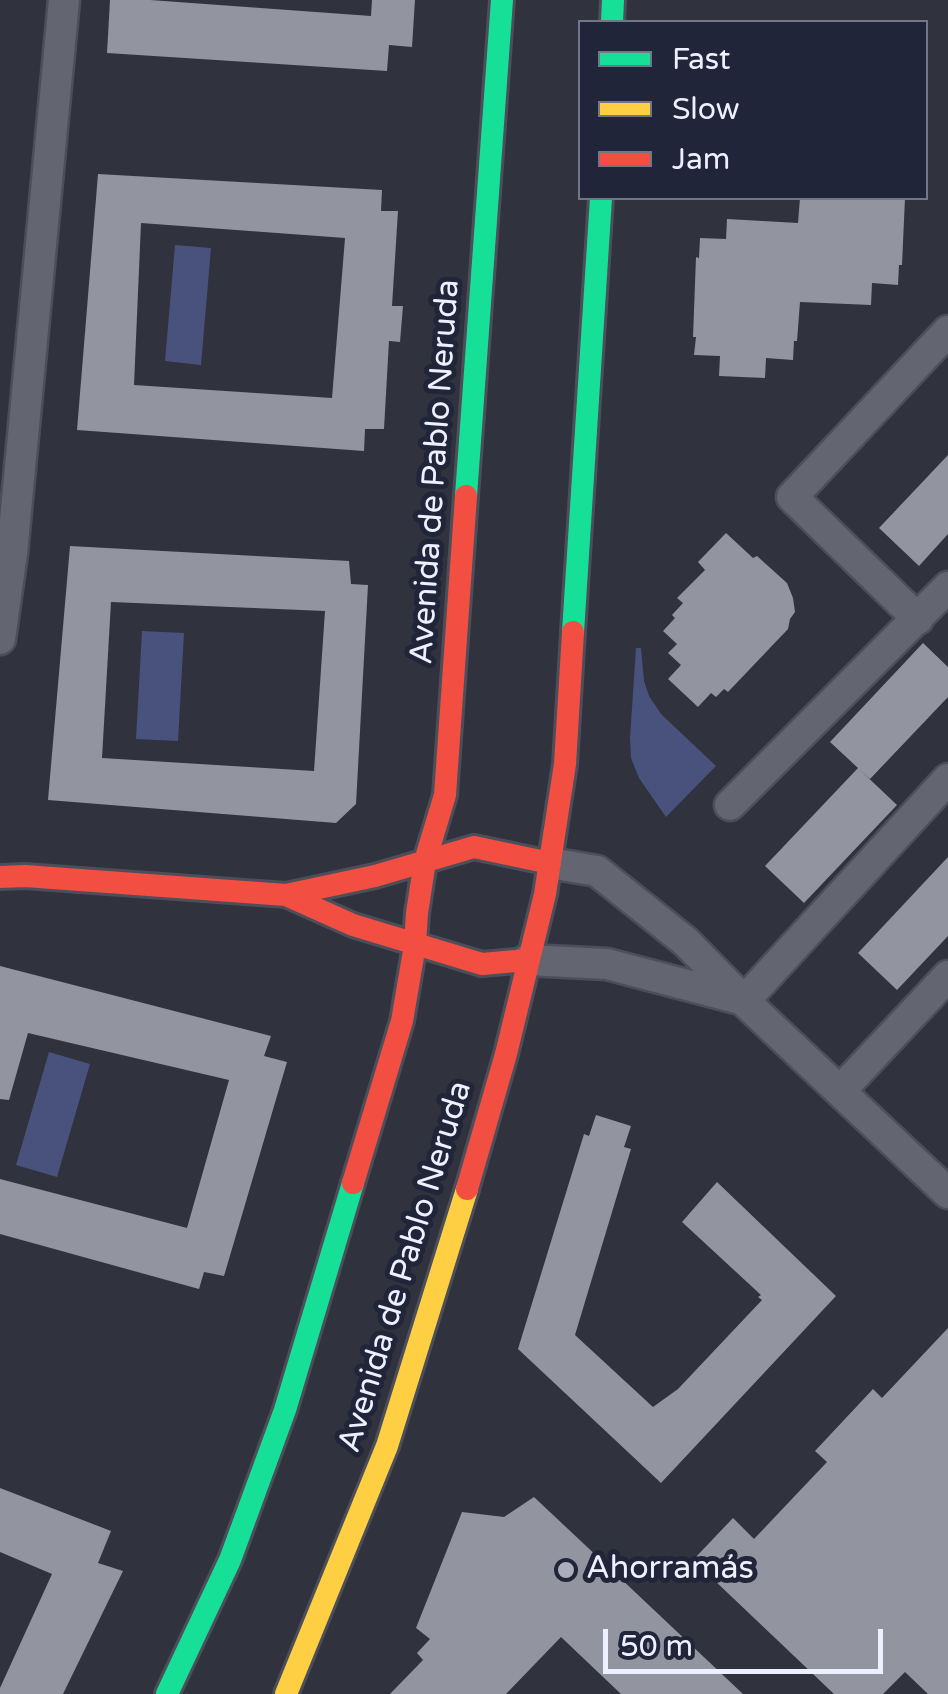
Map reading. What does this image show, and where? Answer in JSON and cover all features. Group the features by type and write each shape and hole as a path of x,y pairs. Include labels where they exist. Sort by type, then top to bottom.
{"main road":[{"name":"Avenida de Pablo Neruda","path":"167,1694 230,1560 285,1410 402,1021 425,861 446,795 502,0"},
{"path":"0,877 286,895 375,876 474,847 550,863 564,764 602,200"},
{"name":"Avenida de Pablo Neruda","path":"286,1694 388,1446 486,1128 550,863"},
{"path":"286,895 353,926 482,964 528,960"}],"street":[{"path":"0,638 12,553 64,0"},
{"path":"918,620 792,497 948,331"},
{"path":"730,805 948,587"},
{"path":"744,1000 948,780"},
{"path":"550,863 597,870 686,942 840,1091 943,1179"},
{"path":"528,960 607,964 744,1000"},
{"path":"840,1091 948,976"}],"shaded area":[{"path":"175,245 211,248 201,365 165,361"},
{"path":"142,631 184,633 178,741 136,739"},
{"path":"636,648 641,648 649,696 661,714 716,766 666,817 639,778 631,758"},
{"path":"49,1052 90,1064 57,1177 16,1165"}],"building":[{"path":"110,0 371,16 372,0 415,0 412,47 389,45 387,71 107,53"},
{"path":"98,174 382,190 381,211 398,211 392,306 403,306 400,342 389,341 384,429 365,429 364,451 77,430","holes":["141,223 345,238 332,398 134,385"]},
{"path":"800,200 905,200 898,285 872,283 871,305 800,302 793,360 766,358 765,378 719,376 720,356 694,355 696,257 699,258 700,238 726,239 727,219 798,223"},
{"path":"948,455 948,534 919,566 879,528"},
{"path":"726,533 787,583 795,612 788,629 728,692 724,689 716,697 711,693 698,707 668,679 681,665 668,653 677,644 663,631 683,603 677,598 705,570 698,562"},
{"path":"70,546 349,561 351,584 368,585 356,804 336,823 48,800","holes":["111,602 325,611 314,771 102,758"]},
{"path":"923,643 948,667 948,697 870,779 859,769 897,805 804,903 765,866 858,768 830,742"},
{"path":"948,857 948,936 897,990 858,953"},
{"path":"0,966 271,1036 264,1056 287,1062 224,1276 204,1272 199,1289 0,1234 0,1179 187,1228 229,1080 28,1033 9,1100 0,1099"},
{"path":"596,1115 631,1126 624,1147 631,1149 575,1335 653,1407 678,1389 762,1300 682,1222 717,1182 836,1296 661,1483 518,1349 584,1134 589,1136"},
{"path":"948,1328 948,1694 928,1694 905,1672 883,1694 834,1694 693,1560 733,1518 754,1539 827,1462 815,1451 873,1389 882,1398"},
{"path":"0,1488 111,1531 98,1563 123,1571 63,1694 0,1694 52,1574 0,1552"},
{"path":"534,1497 743,1694 621,1694 561,1637 506,1694 390,1694 423,1660 417,1653 430,1639 416,1628 462,1512 504,1517"}],"traffic: fast":[{"path":"466,496 502,0"},
{"path":"612,20 613,0"},
{"path":"573,632 601,200"},
{"path":"167,1694 230,1560 285,1410 353,1183"}],"traffic: slow":[{"path":"286,1694 387,1446 467,1189"}],"traffic: jam":[{"path":"353,1183 402,1021 425,861 445,795 466,496"},
{"path":"467,1189 506,1054 545,894 565,764 573,632"},
{"path":"0,877 286,895 375,876 474,847 550,863"},
{"path":"286,895 353,925 482,964 527,960"}],"place":[{"name":"Ahorramás","path":"566,1570"}]}
